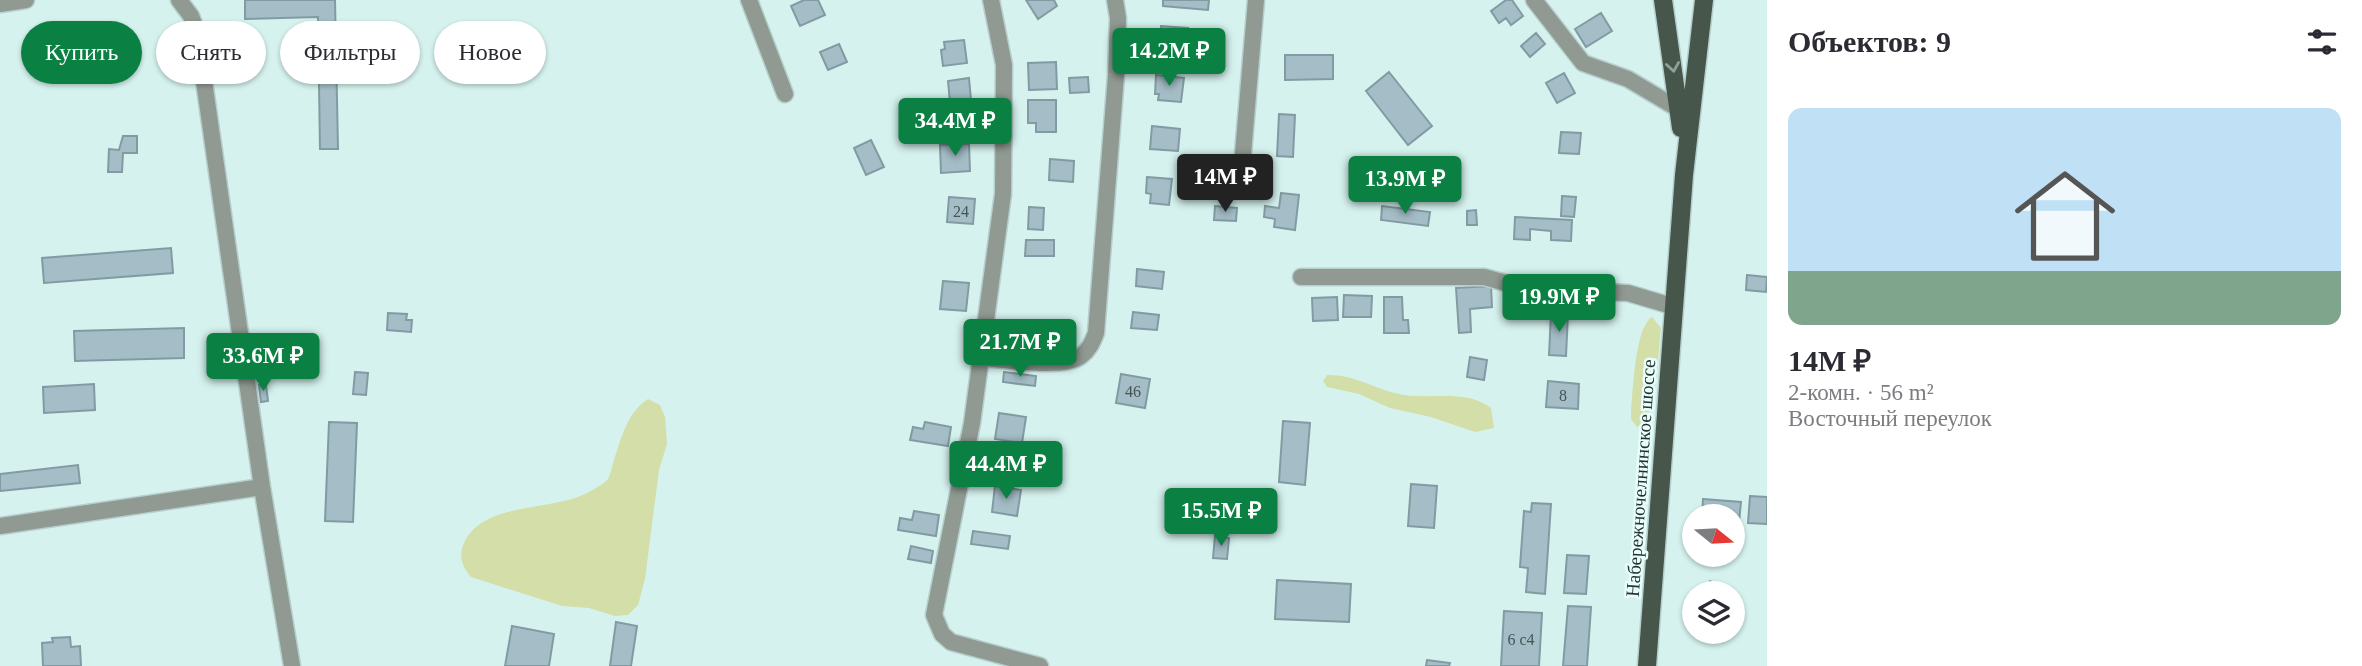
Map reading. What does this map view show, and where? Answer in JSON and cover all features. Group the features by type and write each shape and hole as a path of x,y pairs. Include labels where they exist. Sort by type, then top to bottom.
{"main road":[{"path":"1663,0 1680,110 1684,175"},
{"name":"Набережночелнинское шоссе","path":"1647,666 1684,175 1704,0"}],"street":[{"path":"0,4 26,0"},
{"path":"179,0 191,16 197,32 262,487 292,666"},
{"path":"749,0 785,94"},
{"path":"991,0 1004,65 1006,108 1003,194 972,423 934,615 942,634 951,642 1040,666"},
{"path":"981,358 1062,363 1079,358 1090,347 1096,333 1116,75 1118,18 1115,0"},
{"path":"1243,154 1256,0"},
{"path":"1534,0 1583,63 1628,79 1680,110"},
{"path":"1301,276 1484,277 1528,289 1628,293 1675,307"},
{"path":"0,526 262,487"}],"green space":[{"path":"1652,317 1661,328 1656,383 1649,411 1637,427 1631,419 1636,360 1642,333"},
{"path":"1327,375 1353,379 1407,395 1469,398 1491,408 1494,428 1475,432 1431,417 1390,408 1359,394 1327,387 1323,381"},
{"path":"648,399 660,405 665,417 667,444 659,470 645,579 638,605 628,615 615,616 589,608 562,606 471,577 463,565 461,553 473,530 486,520 501,514 571,499 604,483 609,477 629,419"}],"building":[{"path":"245,0 335,0 335,21 318,21 318,17 245,19"},
{"path":"804,0 818,0 825,15 800,26 791,6"},
{"path":"1026,0 1054,0 1057,6 1038,19"},
{"path":"1163,0 1209,0 1208,10 1163,6"},
{"path":"1506,0 1512,0 1523,16 1511,25 1506,18 1499,23 1491,11"},
{"path":"1601,13 1612,31 1586,47 1575,29"},
{"path":"1161,26 1188,28 1185,54 1159,52"},
{"path":"1536,33 1545,44 1530,57 1521,46"},
{"path":"964,40 967,63 943,66 941,50 945,49 944,42"},
{"path":"839,44 847,62 828,70 820,52"},
{"path":"1285,55 1333,55 1333,79 1285,80"},
{"path":"1056,62 1057,89 1029,90 1028,63"},
{"path":"1389,72 1432,126 1408,145 1366,91"},
{"path":"1564,73 1575,93 1557,103 1546,83"},
{"path":"1156,75 1184,78 1181,102 1158,100 1159,94 1155,94"},
{"path":"1088,77 1089,92 1070,93 1069,78"},
{"path":"969,78 971,100 950,103 948,81"},
{"path":"319,84 337,84 338,149 320,149"},
{"path":"1028,100 1056,100 1056,132 1036,132 1036,123 1028,123"},
{"path":"1279,114 1295,115 1293,157 1277,156"},
{"path":"1152,126 1180,129 1178,151 1150,149"},
{"path":"1561,132 1581,133 1579,154 1559,153"},
{"path":"123,136 137,136 137,153 123,153 122,172 108,172 109,149 119,150"},
{"path":"871,140 884,167 866,175 854,148"},
{"path":"969,144 970,171 941,173 940,145"},
{"path":"1214,158 1238,160 1237,171 1213,169"},
{"path":"1050,159 1074,161 1073,182 1049,180"},
{"path":"1385,164 1449,171 1445,196 1382,188"},
{"path":"1147,177 1172,179 1169,205 1150,203 1151,194 1146,193"},
{"path":"1281,193 1299,195 1295,230 1274,227 1275,219 1264,217 1265,206 1279,208"},
{"path":"1562,196 1576,197 1574,217 1561,216"},
{"path":"949,197 975,199 973,224 947,222"},
{"path":"1215,206 1237,208 1236,221 1214,220"},
{"path":"1382,206 1430,212 1428,226 1381,220"},
{"path":"1029,207 1044,208 1043,230 1028,229"},
{"path":"1476,210 1477,225 1467,225 1467,211"},
{"path":"1515,217 1572,220 1571,241 1551,240 1551,231 1530,229 1530,240 1514,239"},
{"path":"1026,240 1054,240 1054,256 1025,256"},
{"path":"171,248 173,273 44,283 42,258"},
{"path":"1137,269 1164,272 1162,289 1136,286"},
{"path":"1747,275 1767,277 1766,292 1746,290"},
{"path":"943,281 969,283 966,311 940,309"},
{"path":"1491,286 1492,307 1470,309 1471,332 1459,333 1456,288"},
{"path":"1344,295 1372,296 1371,317 1343,317"},
{"path":"1337,297 1338,320 1313,321 1312,298"},
{"path":"1384,297 1402,297 1403,320 1408,320 1409,333 1384,333"},
{"path":"1599,302 1609,302 1608,315 1598,315"},
{"path":"1133,312 1159,315 1157,330 1131,328"},
{"path":"388,313 407,314 406,320 412,320 411,332 387,330"},
{"path":"1551,313 1568,314 1566,356 1549,355"},
{"path":"184,328 184,358 75,361 74,331"},
{"path":"1470,357 1487,360 1484,380 1467,377"},
{"path":"355,372 368,373 366,395 353,394"},
{"path":"1004,372 1036,376 1035,386 1003,382"},
{"path":"1121,374 1150,379 1145,408 1116,403"},
{"path":"1548,381 1579,384 1578,409 1546,407"},
{"path":"94,384 95,410 44,413 43,387"},
{"path":"259,385 266,385 268,401 261,402"},
{"path":"999,413 1026,417 1022,443 995,439"},
{"path":"1283,421 1310,423 1305,485 1279,482"},
{"path":"329,422 357,423 353,522 325,521"},
{"path":"925,422 951,427 948,446 910,440 913,427 923,429"},
{"path":"78,465 80,483 0,491 0,474"},
{"path":"1411,484 1437,486 1434,528 1408,526"},
{"path":"995,486 1021,490 1017,516 992,512"},
{"path":"1750,496 1767,497 1767,524 1748,523"},
{"path":"1703,499 1741,502 1741,504 1703,504"},
{"path":"1532,503 1551,504 1545,594 1526,592 1528,568 1520,567 1524,511 1531,512"},
{"path":"914,511 939,515 936,536 898,530 900,518 912,520"},
{"path":"973,531 1010,536 1008,549 971,544"},
{"path":"1215,536 1229,538 1227,559 1213,558"},
{"path":"911,546 933,551 931,563 908,559"},
{"path":"1567,555 1589,556 1586,594 1564,593"},
{"path":"1277,580 1351,584 1349,622 1275,619"},
{"path":"1568,606 1591,607 1587,666 1563,666"},
{"path":"1504,611 1542,613 1539,666 1501,666"},
{"path":"616,622 637,626 631,666 610,666"},
{"path":"512,626 554,634 549,666 505,666"},
{"path":"70,637 71,647 80,646 81,666 43,666 42,643 53,642 52,638"},
{"path":"1427,660 1450,663 1449,666 1426,666"}]}
